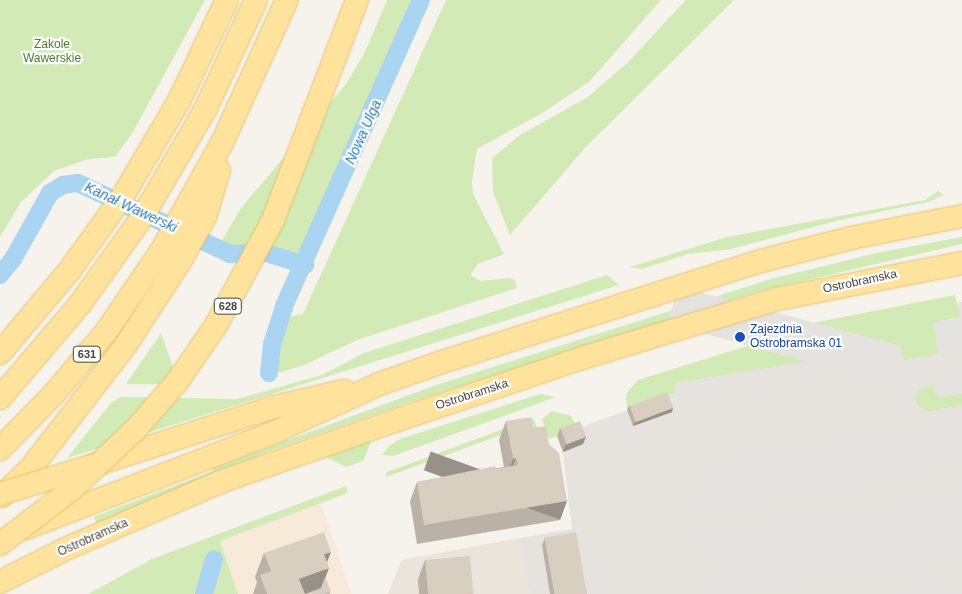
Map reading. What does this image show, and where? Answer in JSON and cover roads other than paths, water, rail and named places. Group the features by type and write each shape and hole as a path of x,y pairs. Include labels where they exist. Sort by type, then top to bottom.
{"main road":[{"path":"0,353 69,271 130,185 178,101 227,0"},
{"path":"0,398 80,304 154,199 212,97 256,0"},
{"path":"0,499 30,469 70,420 125,346 195,214 234,117 287,0"},
{"name":"628","path":"0,544 71,490 135,430 177,382 215,327 273,220 357,0"},
{"path":"0,494 274,407 379,384 761,261 851,238 962,216"},
{"name":"631","path":"0,449 53,395 172,255"},
{"name":"Ostrobramska","path":"0,582 72,546 220,482 584,357 777,299 962,263"},
{"path":"0,331 69,271"},
{"path":"0,538 294,424 379,384"}],"waterway":[{"name":"Nowa Ulga","path":"269,373 272,344 284,306 421,0"},
{"name":"Kanał Wawerski","path":"0,275 13,259 50,193 63,185 78,183 230,254 266,253 305,265"},
{"path":"204,594 214,559"}],"place":[{"name":"Zajezdnia Ostrobramska 01","path":"740,337"}],"park label":[{"name":"Zakole Wawerskie","path":"52,52"}]}
